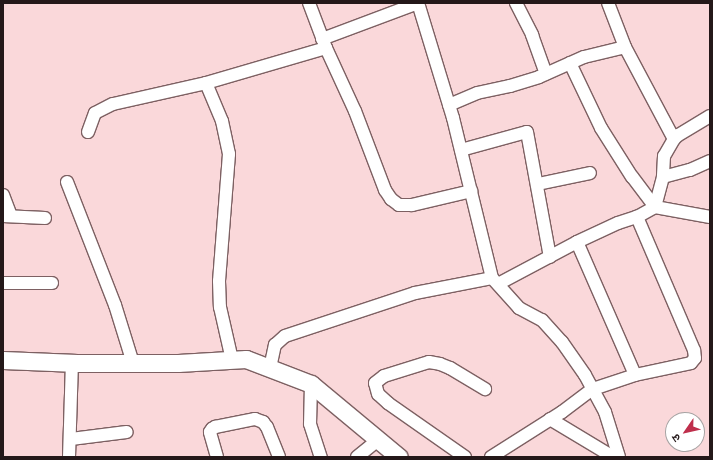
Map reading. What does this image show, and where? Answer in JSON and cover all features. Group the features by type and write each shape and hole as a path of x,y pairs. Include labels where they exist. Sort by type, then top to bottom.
{"street":[{"path":"309,3 324,44 355,111 385,190 391,199 399,205 412,206 471,191"},
{"path":"88,132 95,113 113,104 206,82 324,44 418,3 449,104 495,281 519,308 542,320 562,342 592,388 605,412 620,457"},
{"path":"516,3 532,35 546,74"},
{"path":"608,3 626,47 674,140"},
{"path":"449,104 477,93 510,86 546,74 584,57 626,47"},
{"path":"570,64 601,128 632,177 655,207"},
{"path":"206,82 222,120 230,154 219,281 220,307 232,360"},
{"path":"655,207 663,177 664,156 678,135 710,116"},
{"path":"461,150 527,132 538,184 550,257"},
{"path":"663,177 690,170 710,161"},
{"path":"538,184 590,173"},
{"path":"67,182 115,305 133,363"},
{"path":"3,195 7,216 45,218"},
{"path":"270,368 275,345 285,336 415,293 495,281 550,257 577,242 618,223 637,217 655,207 710,217"},
{"path":"491,457 550,419 592,388 635,375 691,363 695,358 694,350 637,217"},
{"path":"577,242 635,375"},
{"path":"3,283 52,283"},
{"path":"3,360 72,363 133,363 246,359 311,384 399,457"},
{"path":"465,457 388,403 378,394 375,383 384,376 429,362 450,368 485,390"},
{"path":"69,457 71,439 72,363"},
{"path":"311,384 309,406 310,424 321,457"},
{"path":"217,457 211,435 212,429 215,427 254,419 263,422 267,427 279,457"},
{"path":"550,419 613,457"},
{"path":"71,439 127,432"},
{"path":"357,457 378,440"}]}
